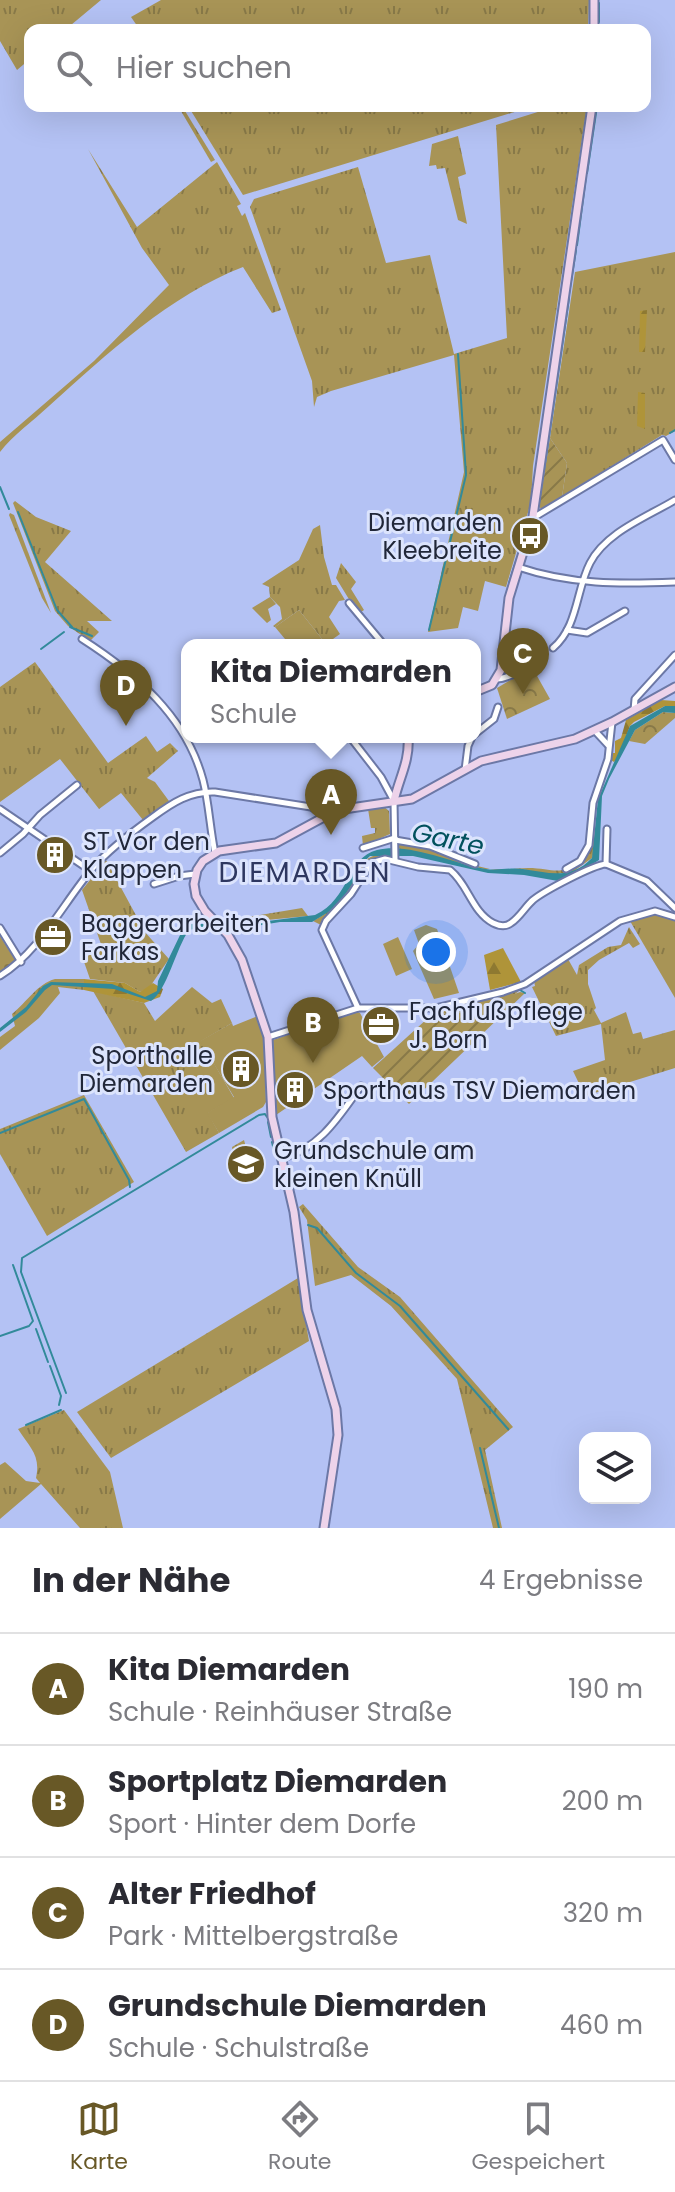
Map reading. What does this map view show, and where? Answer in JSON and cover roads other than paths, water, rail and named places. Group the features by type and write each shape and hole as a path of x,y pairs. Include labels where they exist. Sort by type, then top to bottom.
{"street":[{"path":"594,0 594,24"},
{"path":"497,679 503,662 507,607 533,518 591,112"},
{"path":"533,518 663,440 675,460"},
{"path":"553,648 567,630 590,562 605,543 675,500"},
{"path":"518,567 543,576 584,583 675,582"},
{"path":"349,603 379,639"},
{"path":"567,630 587,633 625,611"},
{"path":"82,639 125,669 169,711 181,734"},
{"path":"481,691 544,654"},
{"path":"634,711 633,702 675,655"},
{"path":"324,1528 337,1443 337,1421 333,1397 307,1310 299,1247 301,1225 294,1212 271,1104 268,1037 248,972 228,935 196,896 195,874 200,864 225,849 276,843 325,815 344,808 406,801 420,796 489,759 550,746 595,731 675,687"},
{"path":"481,729 496,717 498,707"},
{"path":"566,869 580,861 589,845 593,803 608,759 612,722"},
{"path":"595,731 609,746"},
{"path":"186,743 199,768 215,853"},
{"path":"355,743 381,777 394,801"},
{"path":"395,858 394,801 408,761 408,743"},
{"path":"465,770 469,743"},
{"path":"0,853 77,785"},
{"path":"0,976 21,962 108,853 165,808 189,795 205,792 311,807 325,815"},
{"path":"0,809 91,871"},
{"path":"606,864 607,829"},
{"path":"363,848 395,841 430,846 475,864"},
{"path":"358,1008 323,937 322,927 351,894 371,863 379,859 395,858 452,872 480,912 494,924 502,926 513,922 544,891 595,866 606,864 647,881 675,908"},
{"path":"154,884 171,877 195,874"},
{"path":"268,1037 358,1008 436,1008 503,992 525,984 620,921 655,911 675,917"},
{"path":"0,928 21,962"},
{"path":"281,1158 307,1147 324,1133 361,1086"}],"waterway":[{"path":"599,3 599,22"},
{"path":"587,173 596,112"},
{"path":"577,245 586,176"},
{"path":"569,294 576,250"},
{"path":"544,470 569,298"},
{"path":"429,630 466,475 458,354"},
{"path":"670,433 675,430"},
{"path":"539,503 543,474"},
{"path":"0,487 9,509"},
{"path":"18,512 57,610 72,627"},
{"path":"509,583 517,558"},
{"path":"70,627 92,636"},
{"path":"41,649 64,632"},
{"path":"520,990 525,993"},
{"path":"0,1133 84,1099 130,1187"},
{"path":"66,1393 21,1272 22,1258 259,1115 265,1114 267,1117"},
{"path":"268,1122 271,1137"},
{"path":"272,1142 275,1154"},
{"path":"308,1225 317,1228 356,1273 400,1306 508,1429"},
{"path":"0,1336 29,1326 33,1321 13,1265"},
{"path":"36,1329 48,1362"},
{"path":"50,1366 61,1396 59,1405"},
{"path":"26,1425 61,1410"},
{"path":"480,1448 499,1528"}],"place":[{"name":"Diemarden Kleebreite","path":"530,536"},
{"name":"Alter Friedhof","path":"523,694"},
{"name":"Grundschule Diemarden","path":"126,726"},
{"name":"Kita Diemarden","path":"331,835"},
{"name":"ST Vor den Klappen","path":"55,855"},
{"name":"Baggerarbeiten Farkas","path":"53,937"},
{"name":"Fachfußpflege J. Born","path":"381,1025"},
{"name":"Sportplatz Diemarden","path":"313,1063"},
{"name":"Sporthalle Diemarden","path":"241,1069"},
{"name":"Sporthaus TSV Diemarden","path":"295,1090"},
{"name":"Grundschule am kleinen Knüll","path":"246,1164"}],"district":[{"name":"DIEMARDEN","path":"305,872"}],"water label":[{"name":"Garte","path":"448,839"}]}
